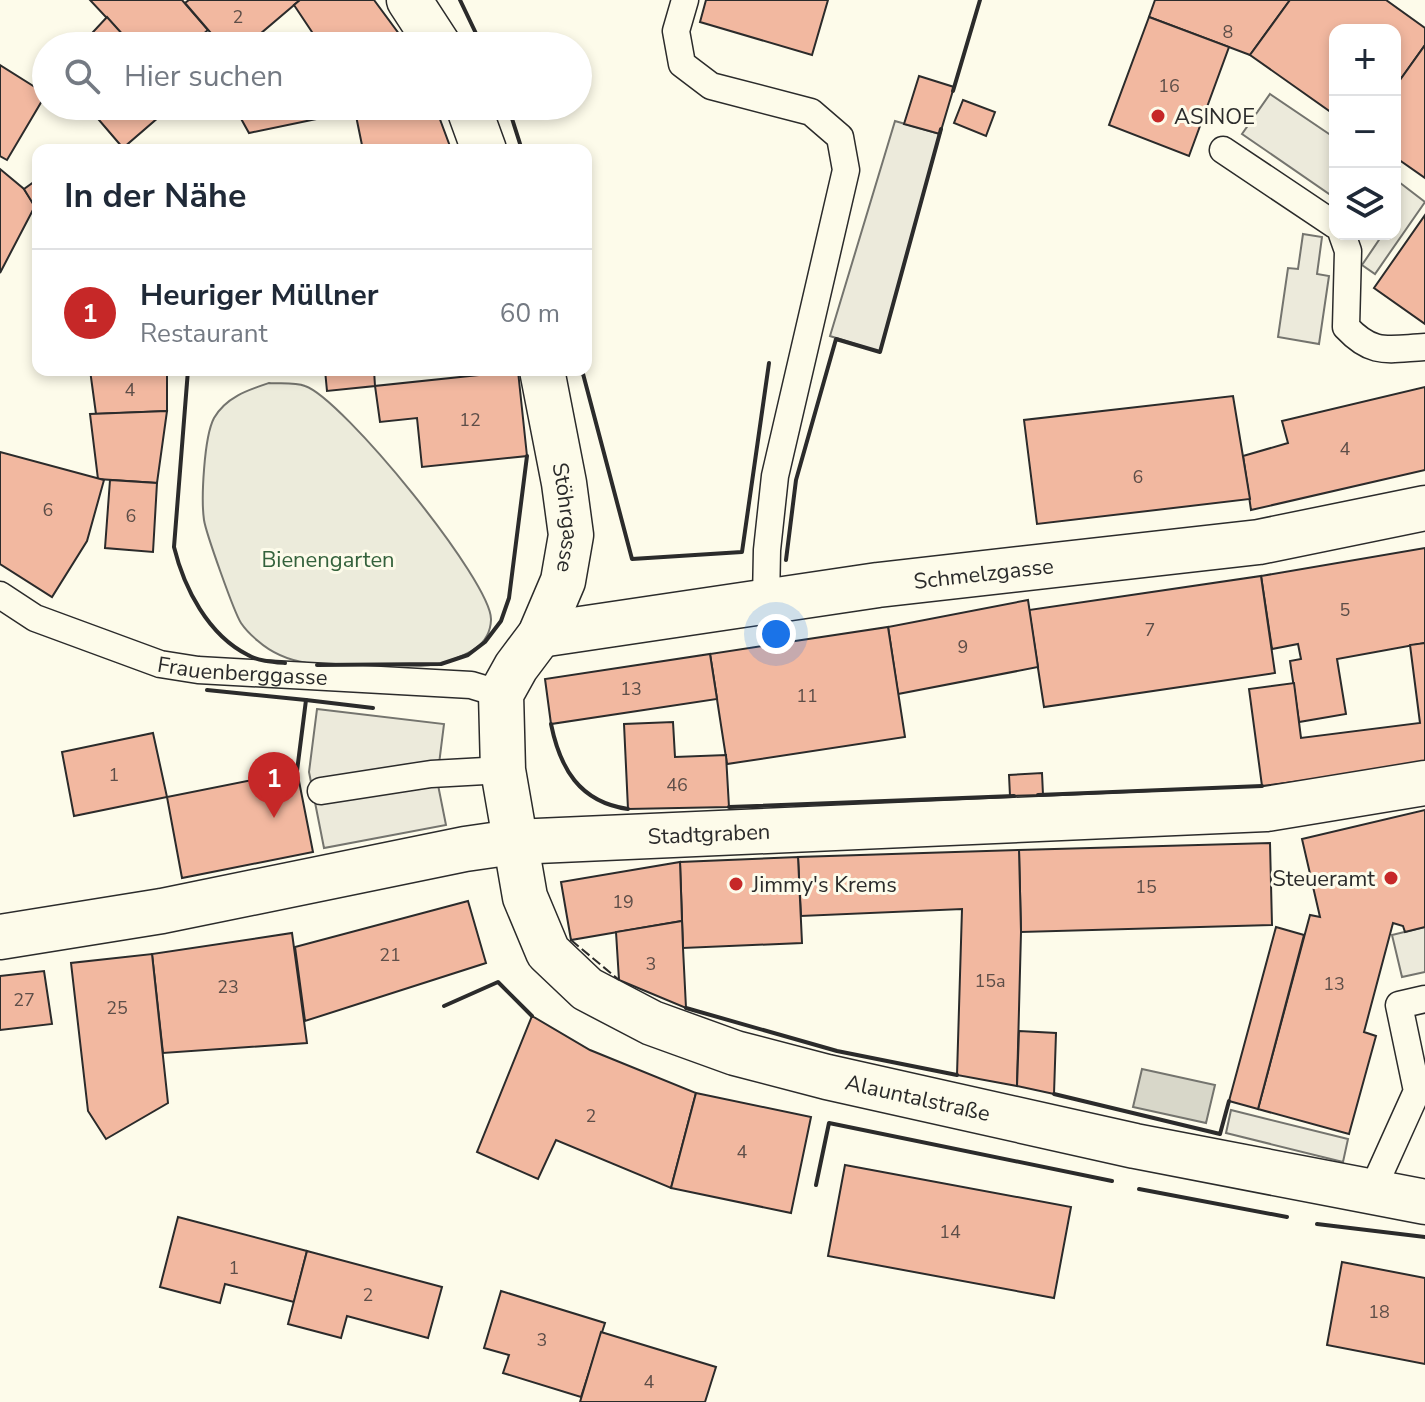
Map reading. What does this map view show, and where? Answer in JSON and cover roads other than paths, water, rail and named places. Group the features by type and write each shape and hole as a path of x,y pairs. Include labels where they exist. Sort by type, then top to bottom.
{"street":[{"path":"409,0 430,32"},
{"path":"473,120 482,144"},
{"name":"Stöhrgasse","path":"501,694 540,635 563,581 571,535 543,376"},
{"name":"Schmelzgasse","path":"540,635 766,600 1259,542 1425,508"},
{"path":"501,694 503,770 514,842"},
{"name":"Stadtgraben","path":"0,937 162,911 465,849 514,842 1266,809 1425,783"},
{"name":"Alauntalstraße","path":"514,842 525,897 548,952 587,989 652,1023 735,1053 827,1077 1135,1146 1425,1202"}],"lane":[{"path":"685,0 676,31 682,64 711,86 811,112 840,137 846,170 775,476 767,550 766,600"},
{"path":"1223,150 1329,221"},
{"path":"1344,240 1348,251 1346,327 1360,342 1381,350 1425,347"},
{"name":"Frauenberggasse","path":"0,595 35,618 160,664 214,671 471,685 501,694"},
{"path":"321,791 431,774 503,770"},
{"path":"1371,1193 1421,1090 1399,1005 1425,999"}],"place":[{"name":"ASINOE","path":"1158,116"},
{"name":"Heuriger Müllner","path":"274,818"},
{"name":"Steueramt","path":"1391,878"},
{"name":"Jimmy's Krems","path":"736,884"}],"park label":[{"name":"Bienengarten","path":"328,559"}]}
